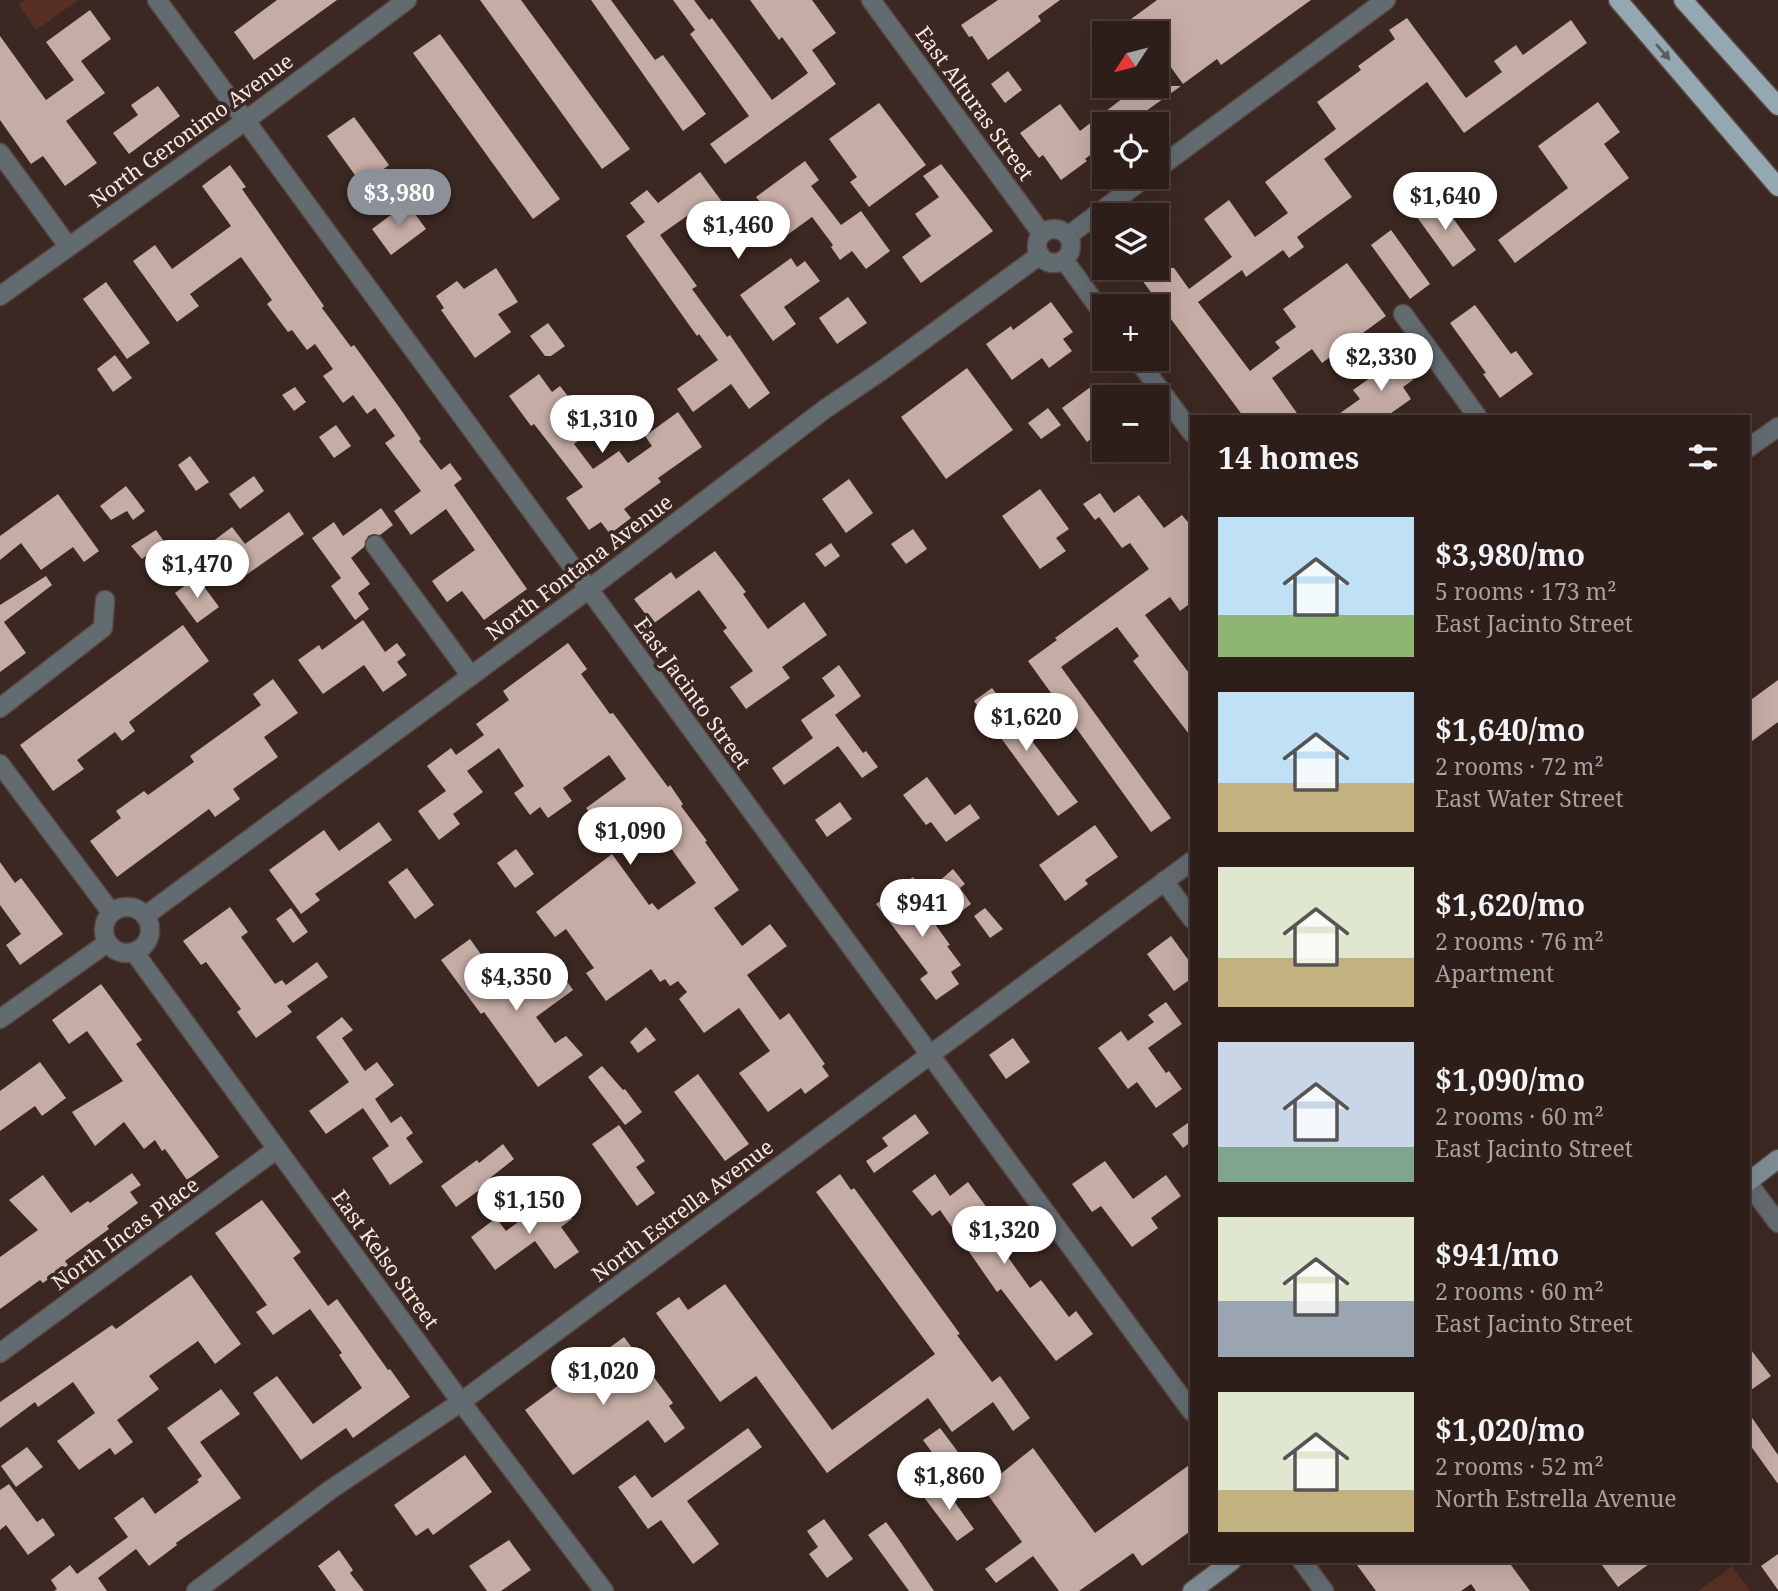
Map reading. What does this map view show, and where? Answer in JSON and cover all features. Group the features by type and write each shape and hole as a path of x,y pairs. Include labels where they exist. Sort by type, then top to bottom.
{"main road":[{"path":"1618,0 1778,187"},
{"path":"1684,0 1778,106"},
{"path":"1750,1180 1778,1159"},
{"path":"1192,1591 1229,1563"}],"street":[{"name":"East Jacinto Street","path":"157,0 1190,1409"},
{"name":"North Geronimo Avenue","path":"0,296 245,121 407,0"},
{"name":"East Alturas Street","path":"871,0 1042,234"},
{"path":"1169,160 1386,0"},
{"path":"0,153 68,246"},
{"path":"1068,236 1130,189"},
{"path":"1056,229 1068,236 1072,245 1071,251 1064,260 1052,263 1040,255 1037,245 1042,234 1056,229"},
{"name":"North Fontana Avenue","path":"145,916 589,589 825,409 1040,255"},
{"path":"1064,260 1092,298"},
{"path":"1403,314 1476,415"},
{"path":"1146,371 1190,430"},
{"path":"1750,447 1778,427"},
{"path":"375,545 471,676"},
{"path":"0,708 103,628 105,600"},
{"path":"0,764 111,912"},
{"name":"North Estrella Avenue","path":"196,1591 330,1490 461,1402 1190,862"},
{"path":"1164,881 1190,916"},
{"path":"129,906 145,916 150,936 141,949 134,953 118,952 107,943 103,929 111,912 129,906"},
{"path":"0,1019 107,943"},
{"name":"East Kelso Street","path":"134,953 461,1402 604,1591"},
{"name":"North Incas Place","path":"0,1353 277,1149"},
{"path":"1750,1185 1778,1223"},
{"path":"1303,1563 1324,1591"}],"shaded area":[{"path":"25,0 78,0 36,30 19,5"},
{"path":"1732,1566 1750,1591 1698,1591"}],"building":[{"path":"277,0 337,0 254,60 234,32"},
{"path":"480,0 521,0 630,149 602,169"},
{"path":"591,0 611,0 655,60 663,55 706,114 683,131"},
{"path":"673,0 694,0 709,20 712,18 772,100 808,73 782,37 779,40 750,0 812,0 836,33 812,50 836,84 725,164 710,144 749,116 690,34 695,30"},
{"path":"998,0 1060,0 1038,16 1041,21 988,60 961,25"},
{"path":"1157,0 1311,0 1221,65 1217,59 1183,84 1169,65 1169,21 1128,21"},
{"path":"90,10 111,39 81,61 105,93 66,121 97,163 65,186 43,156 31,164 0,120 0,36 46,100 74,80 46,42"},
{"path":"1407,18 1466,98 1502,72 1494,61 1516,45 1523,55 1571,20 1587,43 1464,133 1427,82 1324,159 1352,197 1297,237 1304,247 1289,258 1283,250 1246,277 1242,270 1198,302 1250,371 1280,348 1275,342 1296,327 1283,309 1347,263 1386,316 1322,363 1312,349 1272,378 1298,415 1242,415 1169,316 1169,294 1152,294 1142,280 1169,280 1169,268 1174,268 1189,289 1232,257 1204,219 1229,200 1255,237 1288,213 1265,182 1336,129 1317,102 1361,70 1358,66 1395,39 1389,30"},
{"path":"440,34 560,199 533,219 413,53"},
{"path":"1008,71 1022,90 1005,103 991,84"},
{"path":"158,86 180,116 129,154 113,133 138,115 131,105"},
{"path":"1169,86 1181,86 1169,95"},
{"path":"1123,98 1164,98 1145,112 1105,112"},
{"path":"1598,102 1620,132 1604,144 1629,178 1515,263 1498,240 1568,188 1538,146"},
{"path":"879,103 926,165 869,207 850,182 857,177 829,139"},
{"path":"1060,104 1080,131 1092,122 1092,153 1085,159 1087,161 1061,180 1043,155 1039,158 1020,133"},
{"path":"354,117 389,165 362,185 327,136"},
{"path":"805,161 819,180 811,186 841,225 861,211 890,251 866,269 852,251 840,260 831,247 833,245 812,217 772,246 763,235 737,254 716,225 701,236 687,216 660,235 697,286 692,289 727,337 730,335 770,393 749,409 731,384 693,412 677,389 718,360 699,334 697,336 626,236 645,222 630,203 647,190 658,203 700,172 737,222 760,202 756,197"},
{"path":"941,164 993,231 921,283 902,257 931,236 915,214 939,197 923,176"},
{"path":"230,165 246,187 242,189 324,306 322,308 351,347 354,345 421,439 419,441 441,470 450,463 462,479 454,485 527,589 484,620 462,591 447,602 432,581 475,550 446,509 411,535 394,511 421,491 385,443 395,436 375,408 367,414 353,395 343,403 323,376 333,369 315,344 307,350 292,330 288,332 267,304 272,300 241,257 190,294 199,306 177,322 133,261 155,245 172,269 231,226 202,186"},
{"path":"1437,196 1476,250 1453,267 1414,213"},
{"path":"407,203 426,229 391,255 372,229"},
{"path":"1391,230 1430,284 1410,299 1371,245"},
{"path":"791,258 797,267 805,261 820,281 784,307 796,324 773,341 740,295"},
{"path":"496,268 518,302 498,314 511,332 475,358 441,310 444,308 436,296 457,281 464,289"},
{"path":"106,282 150,343 127,359 83,299"},
{"path":"848,297 867,323 837,344 819,318"},
{"path":"1051,302 1073,332 1063,339 1072,351 1049,368 1042,358 1012,380 986,344 1011,326 1013,330"},
{"path":"1475,305 1511,354 1516,351 1533,374 1500,398 1483,374 1486,373 1450,323"},
{"path":"548,323 565,346 551,356 545,356 530,336"},
{"path":"115,355 132,378 113,392 97,369"},
{"path":"1398,358 1413,380 1403,387 1411,399 1388,415 1337,415 1360,399 1353,390"},
{"path":"967,368 1013,430 946,479 901,417"},
{"path":"539,374 552,392 560,386 574,404 577,403 595,428 574,444 593,469 619,451 628,463 652,446 645,436 678,412 702,447 658,478 661,482 624,509 631,518 610,534 601,522 589,530 566,498 583,487 509,396"},
{"path":"1092,386 1092,438 1087,442 1062,408"},
{"path":"295,387 306,402 294,411 282,395"},
{"path":"1048,408 1061,425 1041,439 1028,423"},
{"path":"336,425 351,446 334,458 319,437"},
{"path":"190,456 209,482 196,491 178,465"},
{"path":"254,476 264,491 240,509 229,494"},
{"path":"849,479 873,513 846,533 822,499"},
{"path":"126,486 145,511 133,520 127,511 111,520 100,506"},
{"path":"1040,489 1069,529 1056,538 1066,551 1040,569 1002,516"},
{"path":"1100,493 1114,513 1139,495 1164,528 1182,515 1190,525 1190,604 1180,611 1170,597 1145,615 1190,674 1190,735 1133,661 1139,656 1117,627 1061,667 1171,818 1151,832 1028,661 1149,569 1130,543 1122,548 1099,517 1095,520 1083,504"},
{"path":"58,494 99,551 84,562 73,547 41,570 21,543 0,560 0,536"},
{"path":"381,508 393,525 380,535 368,536 364,547 351,558 370,584 358,593 369,609 355,620 331,586 341,578 312,538 334,522 343,536"},
{"path":"289,512 304,534 239,580 212,542 232,527 245,544"},
{"path":"913,529 927,549 906,564 891,544"},
{"path":"156,530 165,543 142,559 131,546"},
{"path":"831,543 840,556 825,567 815,554"},
{"path":"715,551 746,592 743,594 768,629 804,602 827,635 782,667 790,678 746,709 730,687 753,671 723,631 727,628 699,590 653,624 634,599 671,572 676,579"},
{"path":"46,576 52,585 4,622 26,653 0,672 0,605"},
{"path":"197,577 219,607 197,623 175,593"},
{"path":"363,620 385,652 397,643 406,655 397,662 407,675 383,692 364,665 323,694 298,660 319,645 322,650"},
{"path":"183,625 209,661 129,722 135,731 122,741 115,732 77,760 84,769 53,791 20,745"},
{"path":"568,643 587,669 581,674 668,787 670,785 683,804 681,806 739,890 714,908 742,946 770,924 787,946 747,975 780,1020 789,1013 825,1064 822,1066 829,1076 805,1094 801,1088 768,1112 739,1073 770,1051 739,1008 704,1033 679,999 687,992 678,981 670,986 665,979 660,982 651,969 606,1001 586,973 594,968 566,929 555,937 536,912 612,854 649,905 652,903 658,910 696,883 660,833 626,858 586,808 626,779 609,755 563,788 572,801 548,818 540,807 530,815 514,793 524,786 499,748 467,771 483,792 453,814 460,824 439,840 418,811 446,791 427,766 451,748 456,755 484,735 476,724 509,700 503,691"},
{"path":"839,665 861,696 835,715 863,753 866,751 878,767 862,778 838,746 784,785 772,768 813,738 801,720 835,696 822,678"},
{"path":"273,679 298,713 264,737 278,757 233,789 240,799 215,817 209,809 117,877 90,841 121,818 116,811 144,791 148,795 194,762 190,756 261,705 253,694"},
{"path":"1778,680 1778,722 1750,743 1750,701"},
{"path":"992,688 1078,802 1058,816 974,701"},
{"path":"927,777 955,815 970,804 980,818 946,842 931,822 926,825 903,795"},
{"path":"840,802 852,819 827,837 815,820"},
{"path":"379,822 392,840 315,894 320,900 301,914 269,870 324,830 339,851"},
{"path":"1095,825 1118,857 1085,880 1088,884 1065,901 1039,865"},
{"path":"516,849 534,874 515,888 497,863"},
{"path":"0,862 15,883 21,878 63,934 20,965 6,945 21,934 0,905"},
{"path":"407,868 434,905 415,919 388,882"},
{"path":"953,869 965,884 960,888 971,904 958,914 936,884"},
{"path":"913,877 922,889 910,898 928,923 932,920 961,965 951,972 959,984 936,1000 920,979 928,973 876,904"},
{"path":"230,907 248,932 241,937 275,984 282,980 286,985 317,962 328,977 287,1006 292,1012 256,1038 237,1012 241,1009 206,962 201,965 183,941"},
{"path":"291,908 308,932 293,943 276,919"},
{"path":"985,908 1003,929 990,938 974,916"},
{"path":"1171,936 1190,962 1190,979 1174,991 1147,954"},
{"path":"470,939 515,1002 559,970 573,990 536,1017 555,1043 566,1036 583,1055 538,1087 484,1012 481,1014 441,960"},
{"path":"101,984 142,1040 136,1044 219,1157 187,1180 165,1149 162,1151 155,1140 144,1149 124,1122 95,1146 72,1112 123,1081 87,1031 69,1044 52,1020"},
{"path":"1166,1002 1182,1024 1148,1048 1166,1073 1169,1071 1182,1089 1156,1108 1137,1082 1128,1089 1098,1048 1121,1031 1128,1041 1154,1022 1148,1015"},
{"path":"342,1017 353,1030 342,1038 365,1071 377,1062 394,1085 375,1099 391,1123 401,1116 413,1133 406,1138 423,1162 390,1185 372,1158 389,1146 363,1108 326,1134 309,1111 349,1082 316,1037"},
{"path":"646,1027 656,1040 638,1053 630,1042"},
{"path":"1013,1038 1030,1062 1006,1079 989,1055"},
{"path":"40,1062 66,1098 42,1116 35,1106 0,1131 0,1091"},
{"path":"602,1066 623,1090 625,1089 642,1112 625,1125 588,1077"},
{"path":"698,1074 749,1144 725,1161 674,1092"},
{"path":"915,1114 929,1133 874,1173 866,1161 888,1146 882,1138"},
{"path":"1190,1121 1190,1143 1183,1148 1172,1134"},
{"path":"619,1125 645,1161 636,1167 655,1193 637,1206 592,1144"},
{"path":"503,1144 514,1159 490,1178 492,1181 456,1207 441,1186 477,1160 479,1163"},
{"path":"1105,1161 1133,1199 1166,1175 1181,1196 1151,1218 1158,1228 1132,1247 1101,1206 1092,1212 1072,1184"},
{"path":"132,1173 141,1185 130,1192 138,1203 107,1226 109,1229 65,1261 68,1265 43,1283 40,1280 0,1309 0,1257 38,1230 9,1200 43,1175 71,1213"},
{"path":"840,1174 851,1190 854,1188 992,1382 1000,1376 1030,1418 1013,1431 993,1402 952,1432 928,1398 827,1473 756,1376 720,1402 656,1313 679,1297 688,1310 725,1284 832,1430 935,1354 816,1192"},
{"path":"935,1174 950,1196 968,1182 1010,1239 1000,1246 1030,1288 1041,1280 1069,1317 1076,1311 1093,1334 1056,1361 1001,1289 997,1292 940,1210 932,1216 912,1191"},
{"path":"555,1195 572,1219 561,1227 579,1252 555,1269 535,1241 495,1270 471,1237 496,1218 506,1231"},
{"path":"262,1200 301,1252 293,1258 328,1306 337,1299 410,1397 353,1438 346,1428 301,1460 253,1393 277,1376 313,1424 362,1388 339,1355 342,1353 310,1309 273,1335 256,1312 267,1305 215,1233"},
{"path":"191,1275 241,1344 215,1364 198,1341 149,1376 159,1389 117,1420 133,1442 115,1455 110,1448 79,1470 57,1441 95,1413 73,1382 38,1407 35,1402 0,1428 0,1402 112,1325 116,1329"},
{"path":"624,1337 673,1403 669,1406 685,1428 665,1443 648,1420 573,1475 525,1410"},
{"path":"1750,1349 1771,1376 1750,1391"},
{"path":"221,1389 240,1414 200,1442 241,1498 176,1543 177,1545 149,1566 136,1549 98,1578 107,1591 54,1591 57,1589 51,1580 70,1565 77,1574 128,1537 114,1518 143,1497 155,1514 199,1482 197,1480 202,1476 167,1428"},
{"path":"1750,1415 1778,1455 1778,1484 1750,1445"},
{"path":"748,1428 762,1447 687,1501 719,1544 693,1564 661,1520 648,1529 618,1487 635,1475 652,1498"},
{"path":"940,1428 967,1464 950,1477 923,1440"},
{"path":"27,1447 43,1467 16,1487 1,1466"},
{"path":"1033,1448 1095,1533 1190,1464 1190,1531 1142,1566 1133,1553 1079,1591 1059,1591 1033,1556 996,1583 985,1569 1022,1542 983,1488"},
{"path":"465,1455 492,1492 433,1535 428,1528 416,1536 394,1505"},
{"path":"941,1483 974,1529 957,1541 923,1496"},
{"path":"9,1484 37,1522 43,1518 55,1535 28,1555 6,1525 0,1530 0,1490"},
{"path":"824,1519 853,1559 827,1578 809,1554 818,1547 807,1531"},
{"path":"886,1522 934,1591 909,1591 868,1535"},
{"path":"509,1540 531,1570 501,1591 487,1591 469,1566"},
{"path":"339,1550 353,1570 350,1573 364,1591 336,1591 318,1566"},
{"path":"1778,1554 1778,1590 1761,1566"},
{"path":"1355,1563 1509,1563 1530,1591 1476,1591 1471,1584 1461,1591 1376,1591"},
{"path":"1600,1563 1650,1563 1618,1587"}]}
